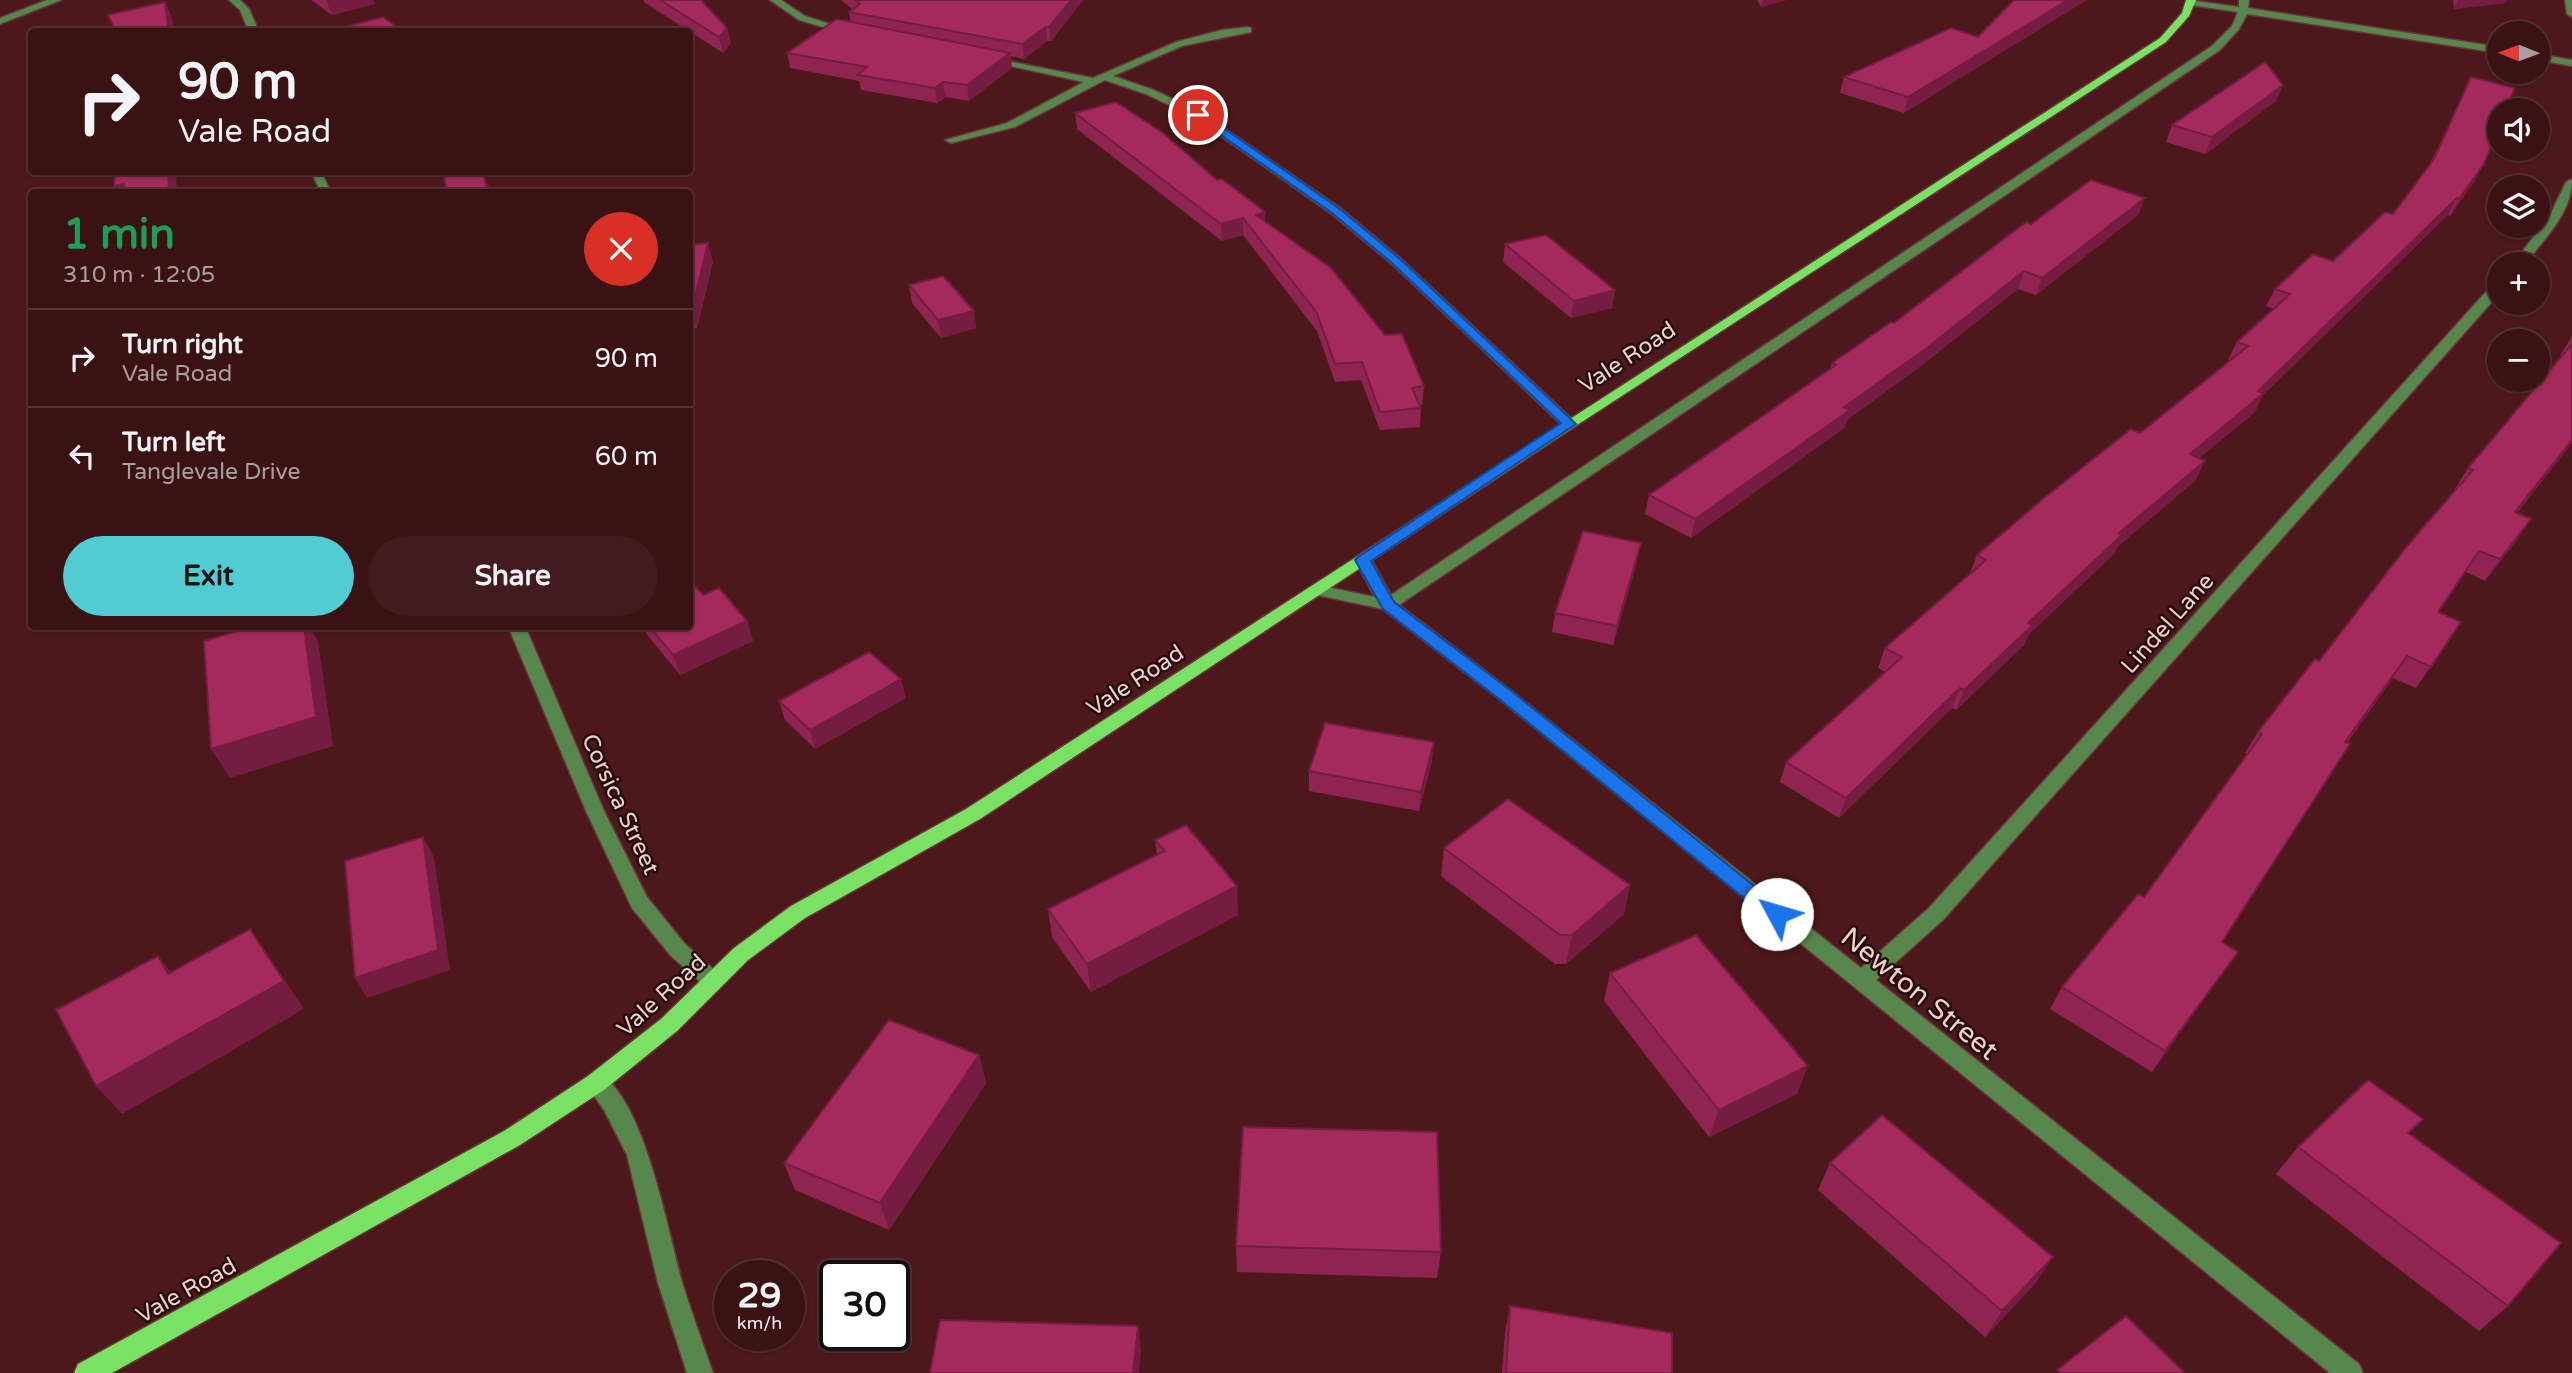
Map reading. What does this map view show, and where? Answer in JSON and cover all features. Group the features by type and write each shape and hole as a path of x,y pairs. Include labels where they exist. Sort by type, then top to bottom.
{"main road":[{"name":"Vale Road","path":"87,1373 512,1138 596,1083 669,1025 741,954 797,912 973,814 2163,40 2177,27 2191,1"}],"street":[{"path":"0,21 56,0"},
{"path":"234,0 244,9 252,28"},
{"path":"775,0 802,18 858,33"},
{"path":"2570,0 2572,14"},
{"path":"2191,1 2244,5 2487,48"},
{"path":"1388,605 2216,48 2236,28 2244,5"},
{"path":"951,140 1012,125 1099,78 1179,44 1222,33 1248,30"},
{"path":"978,56 1099,78 1169,99 1198,115 1336,211 1396,261 1569,424"},
{"path":"2550,59 2572,63"},
{"path":"2528,252 2556,216 2572,182"},
{"name":"Lindel Lane","path":"1861,981 1936,914 2487,299"},
{"name":"Newton Street","path":"1363,560 1388,605 1504,694 2350,1373"},
{"name":"Newton Street","path":"1317,590 1388,605"},
{"name":"Corsica Street","path":"518,630 595,811 639,902 678,950 713,981"},
{"path":"596,1083 612,1103 638,1154 670,1283 700,1373"}],"building":[{"path":"660,0 701,0 727,28 719,37"},
{"path":"855,0 1071,0 1049,27 1022,44 849,12 860,4"},
{"path":"2014,0 2068,0 1908,97 1844,77 1951,28 1978,37"},
{"path":"165,2 168,28 114,28 108,15"},
{"path":"383,17 398,28 341,28"},
{"path":"837,19 1010,53 967,85 943,82 935,88 858,75 867,67 787,53"},
{"path":"2265,62 2283,85 2212,137 2172,125"},
{"path":"2471,77 2487,81 2487,84 2515,88 2511,98 2487,98 2487,157 2459,199 2457,198 2258,391 2264,393 2190,454 2205,461 2119,533 2123,534 2028,623 2033,625 1964,690 1960,688 1846,798 1786,762 1902,657 1885,648 1986,560 1977,555 2131,429 2140,433 2248,346 2237,342 2290,294 2275,289 2313,254 2333,261 2385,212 2393,214 2434,159"},
{"path":"1116,102 1163,133 1217,180 1222,179 1265,212 1256,215 1331,268 1385,335 1402,334 1424,386 1412,388 1421,408 1380,412 1362,362 1335,364 1317,313 1243,218 1221,224 1075,113"},
{"path":"115,175 168,175 169,189 125,189 124,184 114,186"},
{"path":"484,175 487,189 446,189 444,177"},
{"path":"2091,180 2145,198 2042,278 2024,271 1928,347 1844,407 1850,410 1695,519 1649,495 1836,365 1832,363 1891,322 1894,323 2026,222 2031,224"},
{"path":"1546,235 1615,290 1574,301 1505,244"},
{"path":"708,243 693,306 693,245"},
{"path":"943,276 974,311 938,320 909,285"},
{"path":"2572,344 2572,440 2515,512 2531,519 2500,559 2479,551 2438,612 2461,622 2431,667 2407,656 2345,742 2350,744 2222,942 2238,952 2165,1051 2062,987 2138,894 2144,897 2262,734 2258,732 2315,659 2319,661 2408,545 2473,470 2468,468 2532,392 2550,392 2550,370"},
{"path":"1583,531 1641,543 1617,626 1555,613"},
{"path":"693,583 703,595 719,588 747,621 673,655 652,630 693,630"},
{"path":"241,630 305,630 316,717 211,749 204,641"},
{"path":"869,652 901,679 810,730 779,701"},
{"path":"1325,723 1434,742 1421,792 1309,771"},
{"path":"1508,799 1630,885 1572,935 1560,935 1444,848"},
{"path":"1186,825 1237,886 1087,964 1048,909 1165,851 1155,840"},
{"path":"423,837 438,950 355,978 345,861"},
{"path":"250,929 284,981 96,1086 56,1010 158,956 168,974"},
{"path":"1696,935 1808,1066 1719,1110 1610,973"},
{"path":"889,1020 979,1055 880,1203 784,1163"},
{"path":"2368,1080 2423,1119 2408,1133 2561,1243 2508,1306 2298,1147"},
{"path":"1882,1115 2053,1257 2002,1311 1830,1163"},
{"path":"1243,1127 1437,1132 1441,1252 1236,1246"},
{"path":"1510,1306 1672,1333 1672,1373 1506,1373"},
{"path":"2126,1316 2185,1373 2060,1373 2057,1370"},
{"path":"940,1320 1138,1326 1133,1373 930,1373"}],"route":[{"path":"1198,115 1336,211 1396,261 1569,424 1363,560 1388,605 1504,694 1777,914"}]}
